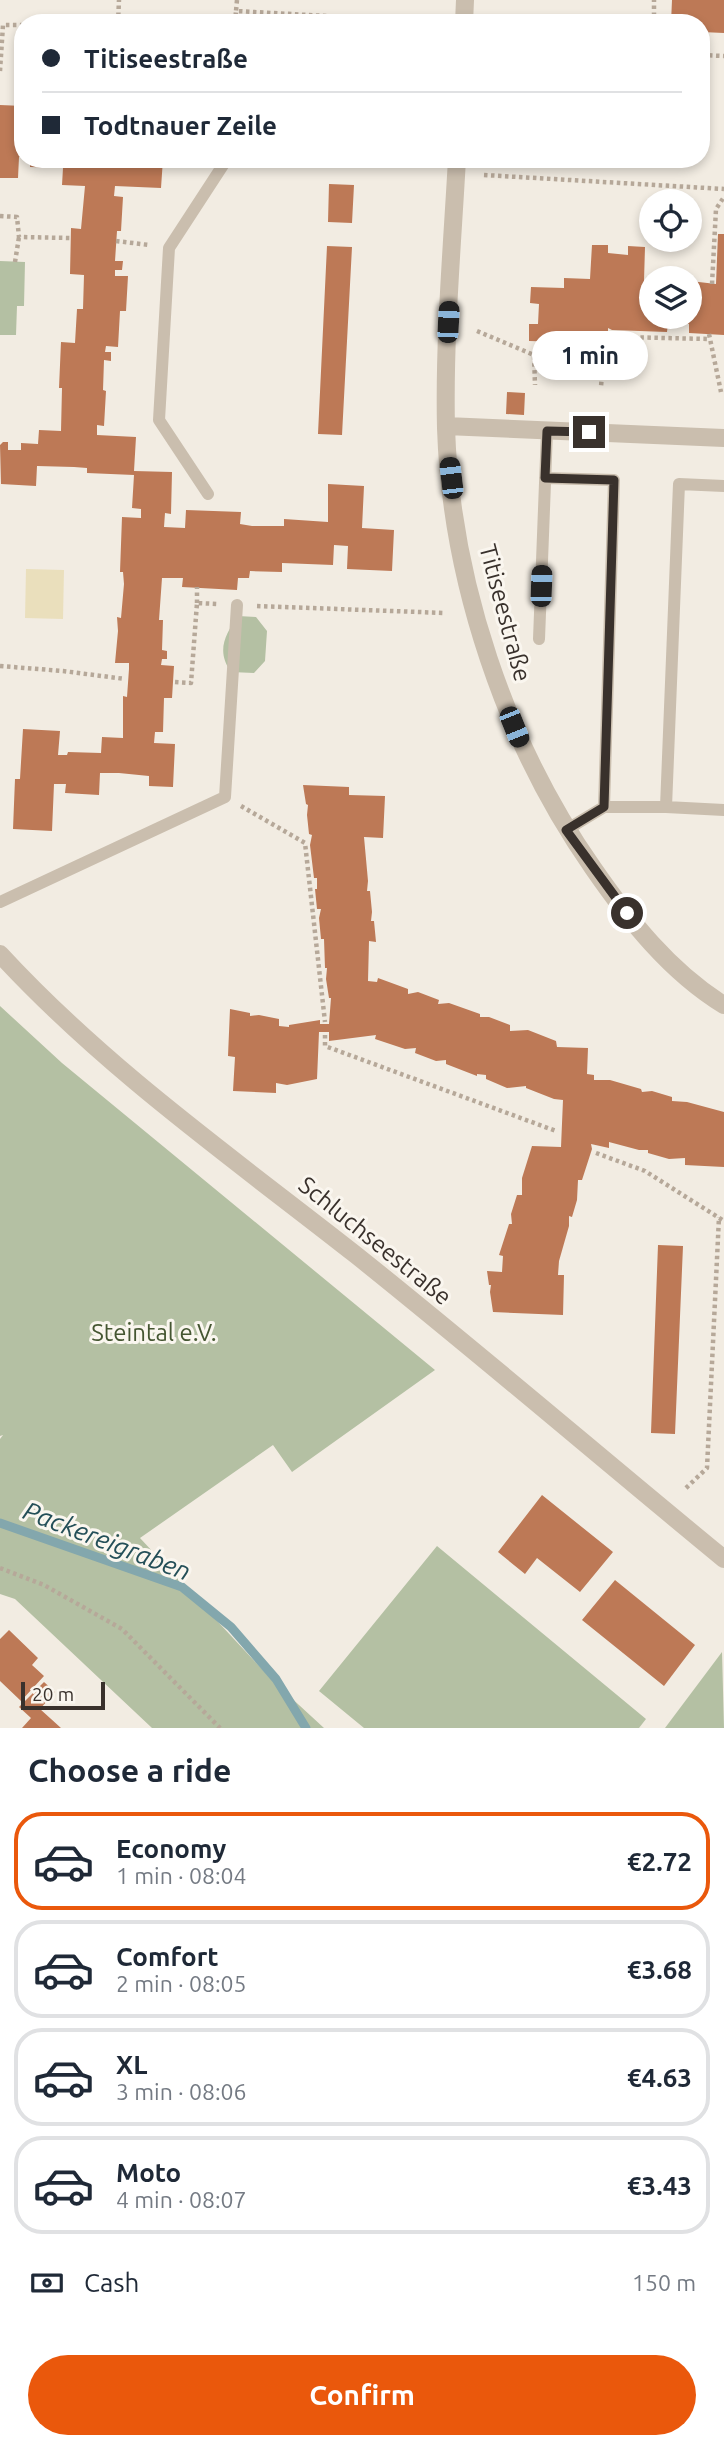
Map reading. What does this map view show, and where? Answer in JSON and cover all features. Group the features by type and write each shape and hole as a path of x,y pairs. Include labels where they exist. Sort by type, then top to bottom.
{"street":[{"name":"Titiseestraße","path":"457,168 448,322 446,426 463,562 494,674 527,759 566,830 609,891 644,934 679,971 724,1005"},
{"path":"446,426 724,438"},
{"name":"Schluchseestraße","path":"0,954 71,1028 116,1067 359,1258 724,1559"}],"lane":[{"path":"208,494 159,420 160,393 169,248 221,168"},
{"path":"539,639 547,431"},
{"path":"545,478 614,480 604,807"},
{"path":"666,807 679,484 724,486"},
{"path":"0,902 225,797 237,605"},
{"path":"566,830 604,807 724,810"}],"path":[{"path":"236,14 237,0"},
{"path":"236,11 291,14"},
{"path":"0,71 3,25 14,25"},
{"path":"484,175 724,188"},
{"path":"712,284 716,209 724,197"},
{"path":"0,216 18,217 19,237 15,262"},
{"path":"19,237 71,238"},
{"path":"477,331 534,355 603,360"},
{"path":"601,387 603,360 620,337 709,337 721,392"},
{"path":"534,355 535,385"},
{"path":"175,682 191,683 197,587"},
{"path":"197,603 445,613"},
{"path":"0,666 125,679"},
{"path":"225,797 305,843 325,1022"},
{"path":"325,1035 325,1046 556,1131"},
{"path":"596,1153 645,1171 722,1219 707,1468 686,1488"},
{"path":"0,1568 44,1585 122,1629 220,1728"}],"green space":[{"path":"0,261 25,262 24,306 17,306 16,335 0,335"},
{"path":"238,616 256,617 267,631 265,661 254,673 231,672 224,657 226,637"},
{"name":"Steintal e.V.","path":"0,1006 62,1063 435,1370 292,1472 273,1445 140,1538 274,1682 324,1728 152,1728 15,1599 0,1594 0,1439 3,1435 0,1436"},
{"path":"437,1546 646,1719 639,1728 364,1728 319,1691"},
{"path":"722,1652 724,1728 665,1728"}],"sand":[{"path":"26,569 64,570 63,619 25,618"}],"building":[{"path":"672,0 724,0 724,33 710,32 710,14 671,14"},
{"path":"0,105 14,106 14,168 18,168 18,178 0,178"},
{"path":"63,168 162,168 161,188 115,186 114,196 123,197 121,231 117,231 115,261 123,261 122,270 115,270 115,276 128,276 126,311 120,311 118,347 106,346 105,352 111,352 111,361 104,360 104,426 97,425 97,435 136,437 134,471 172,472 171,514 165,513 164,527 185,528 186,510 241,512 240,524 252,526 284,526 284,519 328,522 328,484 364,486 362,528 394,530 392,571 347,569 348,546 334,545 333,565 282,563 282,572 250,571 249,578 238,578 237,590 182,587 183,578 162,578 159,620 163,620 162,650 167,651 167,659 162,659 161,665 174,666 172,698 164,698 163,732 155,732 154,743 175,744 173,787 149,786 149,776 119,773 100,773 99,795 65,793 66,784 54,784 52,831 13,829 15,779 20,779 23,729 60,731 58,755 67,755 68,752 101,753 102,737 123,738 123,696 127,697 129,663 115,663 117,617 121,618 124,584 123,572 120,572 122,517 141,518 141,509 132,508 134,475 87,473 87,468 37,466 36,486 1,484 0,445 3,442 8,442 8,450 21,450 21,443 38,444 39,430 61,431 61,342 75,343 77,309 83,309 84,275 70,274 71,228 81,229 85,186 62,185"},
{"path":"329,184 354,185 352,223 328,222"},
{"path":"718,234 724,234 724,335 689,333 689,329 702,329 702,282 716,284"},
{"path":"592,245 608,245 608,253 628,255 628,246 639,247 639,252 645,252 644,266 639,266 639,329 667,329 667,332 608,328 608,352 562,350 562,342 529,341 529,324 538,324 539,304 530,303 531,287 564,288 564,278 590,279"},
{"path":"327,246 352,247 342,435 318,434"},
{"path":"507,392 525,393 524,415 506,414"},
{"path":"303,785 349,787 349,795 385,796 383,838 364,837 367,891 370,891 371,921 374,921 376,942 369,941 368,981 377,982 378,978 408,989 408,994 418,992 439,1000 438,1004 449,1003 480,1014 480,1017 489,1017 510,1025 510,1031 528,1030 556,1041 557,1047 588,1048 587,1074 594,1075 594,1080 610,1080 641,1089 642,1092 652,1091 672,1097 672,1101 687,1102 724,1112 724,1167 685,1165 685,1158 669,1159 648,1153 648,1150 609,1142 609,1148 591,1144 592,1149 582,1180 578,1180 577,1200 572,1217 569,1216 569,1226 559,1261 558,1275 564,1275 563,1315 493,1312 487,1271 502,1272 503,1256 499,1255 509,1224 512,1224 511,1214 517,1195 522,1195 522,1178 532,1146 561,1147 563,1100 554,1099 526,1086 507,1088 486,1079 486,1075 477,1076 446,1064 446,1060 436,1061 415,1053 416,1048 405,1049 375,1039 376,1035 329,1041 329,1032 319,1032 317,1079 287,1085 276,1083 276,1093 233,1091 235,1057 228,1056 230,1009 250,1013 250,1016 279,1019 279,1026 289,1027 320,1020 320,1024 329,1024 331,998 326,979 324,939 321,939 319,918 321,909 317,909 317,878 314,878 310,845 312,835 309,834 308,805"},
{"path":"658,1245 683,1246 675,1434 651,1433"},
{"path":"542,1495 613,1552 580,1592 537,1558 525,1574 498,1552"},
{"path":"615,1580 695,1645 664,1686 582,1620"},
{"path":"9,1630 38,1658 32,1665 44,1676 21,1701 0,1681 0,1639"},
{"path":"44,1682 55,1692 40,1709 61,1728 22,1728 31,1718 19,1707"}],"waterway":[{"name":"Packereigraben","path":"0,1523 182,1587 231,1627 276,1679 306,1728"}],"route":[{"path":"589,432 547,431 545,478 614,480 604,807 566,830 627,913"}]}
